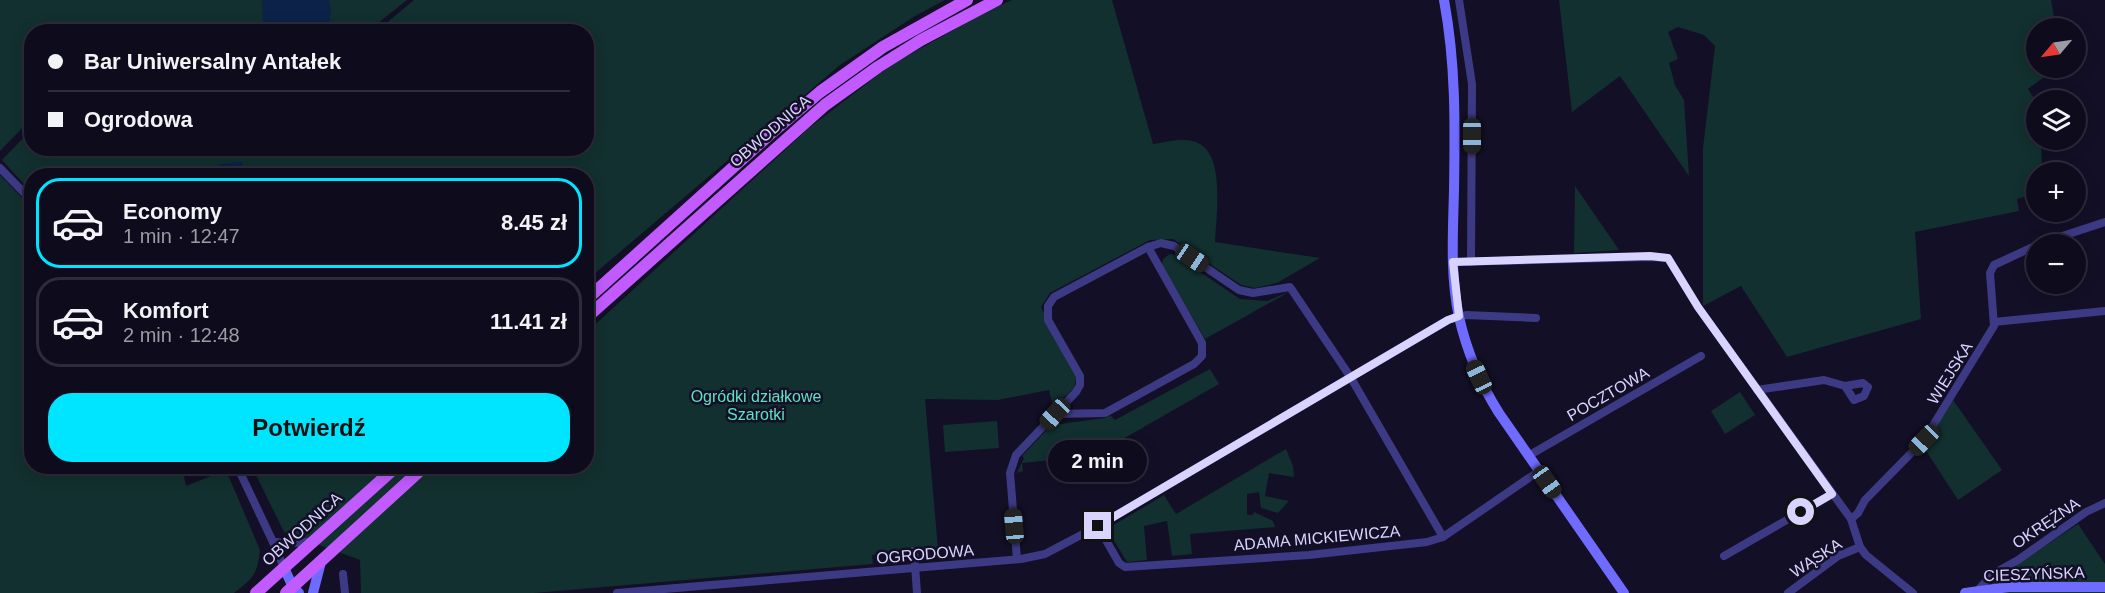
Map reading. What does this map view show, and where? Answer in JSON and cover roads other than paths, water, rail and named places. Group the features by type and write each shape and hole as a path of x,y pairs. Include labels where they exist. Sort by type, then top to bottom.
{"main road":[{"name":"OBWODNICA","path":"594,293 820,92 884,47 967,0"},
{"name":"OBWODNICA","path":"594,311 825,105 921,40 997,0"},
{"name":"OBWODNICA","path":"256,593 388,474"},
{"path":"293,592 321,562 416,474"}],"street":[{"path":"1444,0 1455,78 1453,262 1459,316 1472,363 1485,391 1624,593"},
{"path":"1459,0 1472,84 1471,262"},
{"path":"0,168 24,193"},
{"path":"2070,234 2105,222"},
{"path":"1017,559 1010,473 1016,455 1080,385 1080,376 1048,320 1048,306 1054,297 1148,247 1161,243 1174,246 1239,290 1253,293 1290,287 1351,378 1443,537"},
{"path":"1055,414 1105,413 1194,364 1202,356 1202,343 1148,247"},
{"path":"2026,250 1994,265 1990,273 1994,322 2105,311"},
{"path":"1453,262 1650,256 1668,258 1698,307 1851,519 1860,547 1866,555 1913,593"},
{"path":"1459,316 1536,318"},
{"name":"OGRODOWA","path":"617,593 1017,559 1045,554 1098,526 1448,320 1459,316"},
{"name":"WIEJSKA","path":"1851,519 1858,513 1865,500 1924,440 1994,326 1994,322"},
{"name":"POCZTOWA","path":"1528,456 1701,356"},
{"path":"1757,390 1824,380 1845,386"},
{"name":"ADAMA MICKIEWICZA","path":"1098,526 1119,563 1125,567 1309,555 1427,542 1443,537 1539,471"},
{"path":"241,474 273,542 293,592"},
{"path":"1724,556 1832,494"},
{"name":"OKRĘŻNA","path":"1968,592 2086,512 2105,503"},
{"path":"273,542 313,541"},
{"name":"WĄSKA","path":"1788,593 1838,556 1860,547"},
{"path":"914,551 917,593"},
{"path":"313,593 321,562"},
{"path":"343,574 345,593"},
{"name":"CIESZYŃSKA","path":"1968,592 2009,587 2105,587"}],"water":[{"path":"262,0 329,0 330,24 263,24"},
{"path":"242,162 242,168 217,168 220,164"}],"park label":[{"name":"Ogródki działkowe Szarotki","path":"756,405"}]}
